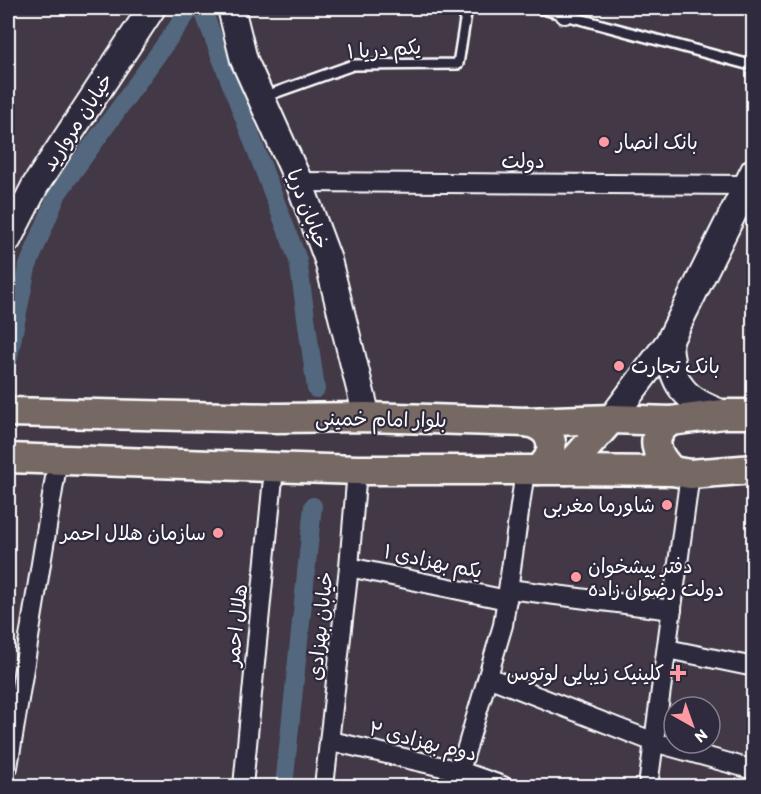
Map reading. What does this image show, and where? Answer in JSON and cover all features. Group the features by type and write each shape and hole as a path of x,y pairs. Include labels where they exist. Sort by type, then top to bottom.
{"main road":[{"name":"بلوار امام خمینی","path":"8,412 264,418 367,417 526,422 611,419 671,421 724,414 753,414"},
{"path":"543,470 611,419"},
{"path":"671,421 665,424 658,436 656,449 662,461 681,473"},
{"path":"526,422 544,429 549,436 552,446 543,470"},
{"path":"8,458 357,470 681,473 753,469"}],"street":[{"name":"خیابان مروارید","path":"8,239 35,186 152,8"},
{"name":"خیابان دریا","path":"231,8 244,60 299,182 328,260 367,417"},
{"name":"دولت","path":"299,182 750,178"},
{"path":"611,419 669,342 750,178"},
{"path":"669,342 670,364 681,389 699,405 724,414"},
{"path":"8,767 58,459"},
{"name":"هلال احمر","path":"243,786 274,468"},
{"name":"خیابان بهزادی","path":"324,786 331,741 357,470"},
{"path":"460,771 503,625 508,595 543,470"},
{"path":"648,786 672,610 681,473"},
{"name":"یکم بهزادی ۱","path":"349,567 508,595 672,610"},
{"path":"667,649 753,667"},
{"path":"488,677 654,742 753,770"},
{"name":"دوم بهزادی ۲","path":"331,741 460,771 503,786"}],"lane":[{"name":"یکم دریا ۱","path":"261,97 353,65 458,64 467,8"},
{"path":"539,8 565,11 753,66"}],"waterway":[{"path":"8,361 27,268 58,193 191,8"},
{"path":"202,8 298,260 316,389"},
{"path":"284,786 313,506"}],"place":[{"name":"بانک انصار","path":"604,142"},
{"name":"بانک تجارت","path":"619,366"},
{"name":"شاورما مغربی","path":"667,505"},
{"name":"سازمان هلال احمر","path":"218,533"},
{"name":"دفتر پیشخوان دولت رضوان زاده","path":"576,577"},
{"name":"کلینیک زیبایی لوتوس","path":"678,673"}]}
